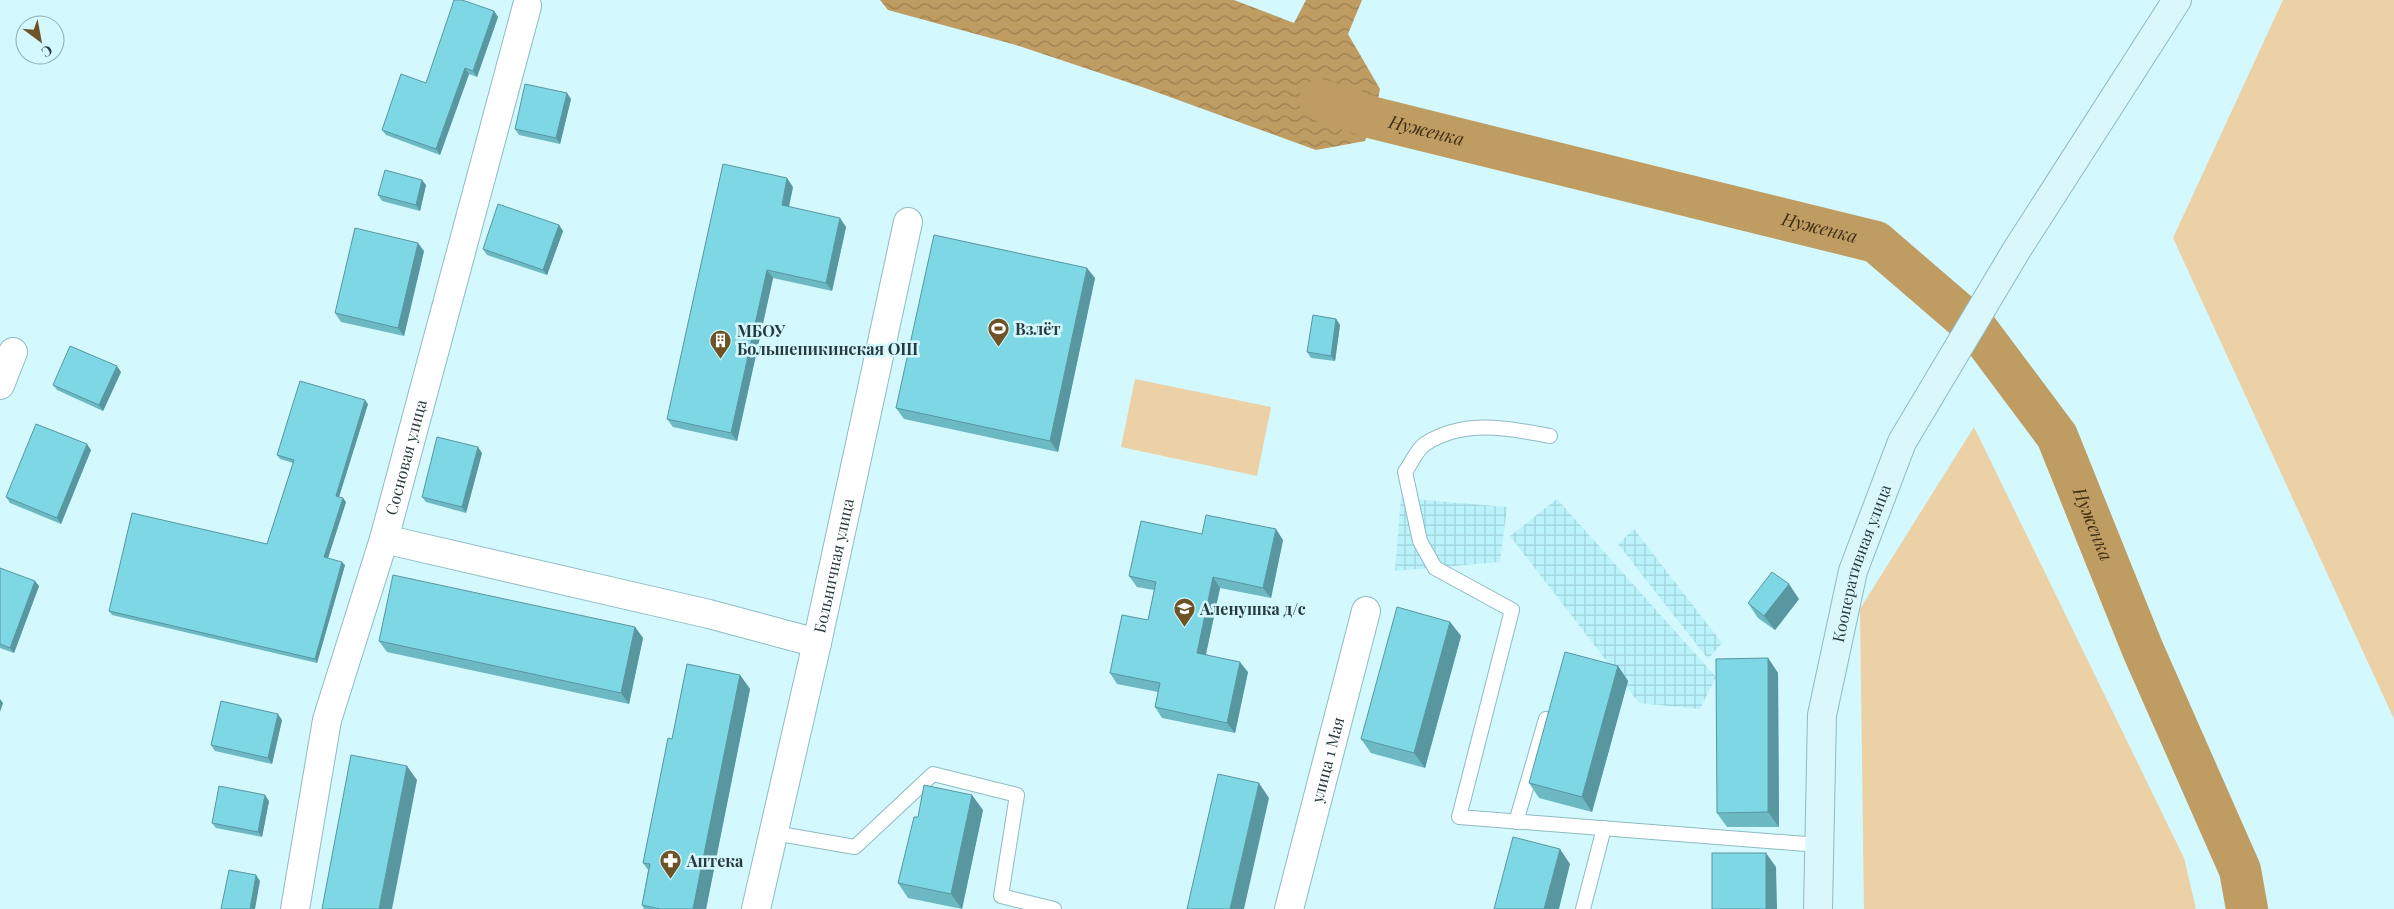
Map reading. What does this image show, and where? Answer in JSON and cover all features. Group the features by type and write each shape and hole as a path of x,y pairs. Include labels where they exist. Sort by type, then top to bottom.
{"street":[{"name":"Кооперативная улица","path":"1818,909 1822,715 1853,571 1902,442 2016,251 2177,0"},
{"name":"Сосновая улица","path":"295,909 327,720 384,539 527,6"},
{"name":"Больничная улица","path":"756,909 817,643 908,222"},
{"path":"0,385 13,352"},
{"path":"384,539 709,614 817,643"},
{"name":"улица 1 Мая","path":"1289,909 1366,611"}],"lane":[{"path":"1550,436 1508,428 1463,428 1424,444 1405,472 1420,541 1435,568 1512,610 1459,817 1819,845"},
{"path":"1516,822 1551,704"},
{"path":"774,832 855,847 933,774 1017,795 1001,896 1054,909"},
{"path":"1583,909 1604,828"}],"shaded area":[{"path":"2283,0 2394,0 2394,719 2173,238"},
{"path":"1135,379 1271,407 1257,476 1121,447"},
{"path":"1974,427 2184,858 2196,909 1864,909 1860,609"},
{"path":"1401,498 1507,507 1500,562 1395,571"},
{"path":"1557,499 1716,677 1700,709 1639,703 1510,536"},
{"path":"1634,529 1722,643 1708,659 1618,544"}],"water":[{"path":"880,0 1234,0 1294,23 1306,0 1362,0 1348,34 1380,89 1374,118 1365,141 1316,150 1145,88 1016,45 888,10"}],"building":[{"path":"454,0 462,0 494,11 473,71 465,68 436,149 382,130 401,74 426,83"},
{"path":"525,84 567,93 556,138 515,129"},
{"name":"МБОУ Большепикинская ОШ","path":"723,164 787,178 782,205 840,218 826,283 767,270 731,433 667,419"},
{"path":"385,170 422,180 416,205 378,195"},
{"path":"498,204 559,225 543,270 483,249"},
{"path":"355,228 418,243 398,328 335,313"},
{"name":"Взлёт","path":"934,235 1087,268 1050,441 896,408"},
{"path":"1313,315 1336,319 1331,356 1307,352"},
{"path":"70,346 117,366 99,405 53,385"},
{"path":"300,381 365,400 336,496 343,498 324,557 342,562 315,659 109,611 132,513 267,544 294,460 277,455"},
{"path":"36,424 87,444 57,518 6,497"},
{"path":"437,437 478,447 462,507 422,497"},
{"name":"Аленушка д/с","path":"1206,515 1276,529 1263,588 1213,577 1197,653 1240,662 1227,723 1155,707 1160,683 1110,673 1122,615 1148,620 1156,582 1129,576 1141,521 1202,534"},
{"path":"0,568 35,581 10,648 0,644"},
{"path":"1772,572 1789,584 1764,616 1748,603"},
{"path":"393,575 635,627 621,693 379,641"},
{"path":"1397,607 1450,622 1414,753 1361,739"},
{"path":"1565,652 1618,666 1582,797 1529,783"},
{"path":"1768,658 1768,812 1717,813 1716,659"},
{"path":"687,664 740,675 693,909 660,909 642,905 650,864 643,863 668,738 672,739"},
{"path":"221,701 278,714 268,758 211,745"},
{"path":"351,755 407,766 379,909 322,909"},
{"path":"1218,774 1259,783 1230,909 1187,909"},
{"path":"924,785 972,795 951,894 898,883 914,817 918,817"},
{"path":"219,786 265,795 258,832 212,823"},
{"path":"1513,837 1560,849 1544,909 1494,909"},
{"path":"1712,853 1766,853 1766,909 1712,909"},
{"path":"229,870 256,875 250,909 221,909"}],"waterway":[{"name":"Нуженка","path":"1320,100 1374,118 1876,242 1977,329 2057,436 2143,650 2240,870 2247,909"}],"place":[{"name":"Взлёт","path":"999,348"},
{"name":"МБОУ Большепикинская ОШ","path":"721,359"},
{"name":"Аленушка д/с","path":"1184,628"},
{"name":"Аптека","path":"671,880"}]}
